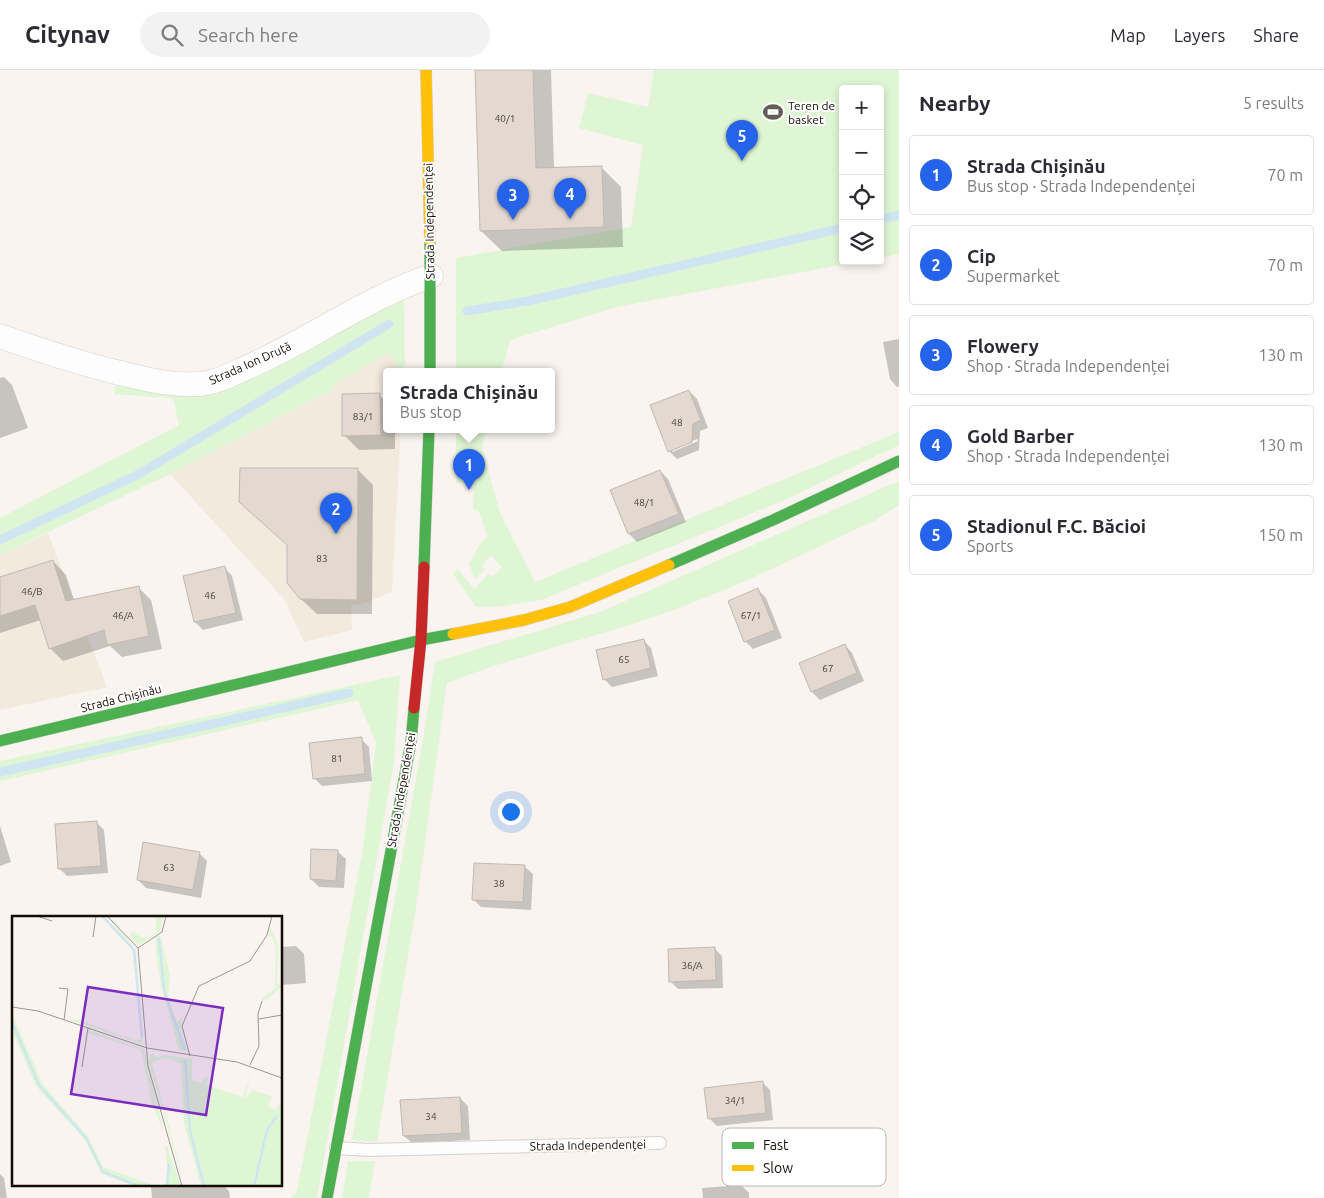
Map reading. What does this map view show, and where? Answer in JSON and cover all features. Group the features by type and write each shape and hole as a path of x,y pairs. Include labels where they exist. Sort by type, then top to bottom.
{"main road":[{"name":"Strada Independenței","path":"426,70 431,276 430,368"},
{"name":"Strada Independenței","path":"327,1198 411,742 421,640 429,433"},
{"name":"Strada Chișinău","path":"0,741 421,640 524,620 570,607 754,528 899,461"}],"street":[{"name":"Strada Ion Druță","path":"0,336 94,367 151,381 199,384 215,381 274,355 382,295 403,285 431,276"}],"lane":[{"name":"Strada Independenței","path":"336,1148 369,1150 660,1143"}],"shaded area":[{"path":"388,353 397,364 397,368 383,368 383,433 399,433 400,444 392,592 362,604 351,605 352,630 304,642 284,599 170,474 333,390 334,384"},
{"path":"48,533 107,687 0,710 0,555"}],"green space":[{"path":"654,70 899,70 899,254 884,257 884,85 839,85 840,265 617,307 510,340 503,368 456,368 456,258 631,227 643,145 579,128 588,93 648,107"},
{"path":"404,298 405,365 401,368 397,368 397,364 388,353 334,384 334,389 170,474 0,555 0,518 179,425 173,398 114,394 115,386 182,392"},
{"path":"899,432 899,445 785,500 541,600 498,607 476,607 453,574 458,569 474,589 488,574 493,576 502,567 491,555 482,566 485,569 475,579 469,564 480,544 488,537 479,512 473,509 474,484 456,483 456,433 486,433 482,447 500,513 535,582"},
{"path":"899,481 899,505 874,521 745,581 639,622 478,671 447,683 416,909 377,1142 352,1140 435,662 600,612"},
{"path":"400,675 394,762 317,1198 290,1198 297,1191 362,854 376,743 358,700 0,781 0,761"},
{"path":"348,1161 375,1161 369,1198 342,1198"}],"building":[{"path":"475,70 533,70 536,168 602,166 604,227 480,231"},
{"path":"689,390 701,420 693,424 692,442 668,452 650,405"},
{"path":"380,393 381,435 342,436 342,394"},
{"path":"240,468 358,468 357,600 300,599 287,583 287,545 239,502"},
{"path":"660,470 679,514 628,534 610,490"},
{"path":"53,560 66,601 139,586 149,636 107,645 104,630 49,649 35,605 0,616 0,577"},
{"path":"225,566 236,613 194,622 183,576"},
{"path":"758,588 775,630 744,642 728,601"},
{"path":"644,639 651,668 603,680 596,650"},
{"path":"845,644 857,673 811,692 799,663"},
{"path":"362,737 365,774 313,779 309,743"},
{"path":"97,821 101,866 58,869 55,824"},
{"path":"143,842 200,852 193,890 137,880"},
{"path":"311,849 338,850 336,881 310,879"},
{"path":"474,863 525,865 523,902 472,900"},
{"path":"715,947 716,980 669,982 668,949"},
{"path":"763,1081 766,1113 708,1119 704,1088"},
{"path":"460,1097 462,1133 403,1136 400,1100"}],"waterway":[{"path":"884,218 899,215"},
{"path":"467,311 528,301 839,229"},
{"path":"0,540 139,474 389,324"},
{"path":"0,772 349,693"}],"traffic: fast":[{"path":"430,241 430,368"},
{"path":"424,567 429,433"},
{"path":"669,565 773,520 899,461"},
{"path":"0,741 421,640 453,634"},
{"path":"327,1198 411,742 414,708"}],"traffic: slow":[{"path":"426,70 430,241"},
{"path":"453,634 524,620 570,607 669,565"}],"traffic: jam":[{"path":"414,708 421,640 424,567"}],"place":[{"name":"Teren de basket","path":"773,112"},
{"name":"Stadionul F.C. Băcioi","path":"742,161"},
{"name":"Gold Barber","path":"570,219"},
{"name":"Flowery","path":"513,220"},
{"name":"Strada Chișinău","path":"469,490"},
{"name":"Cip","path":"336,534"}]}
